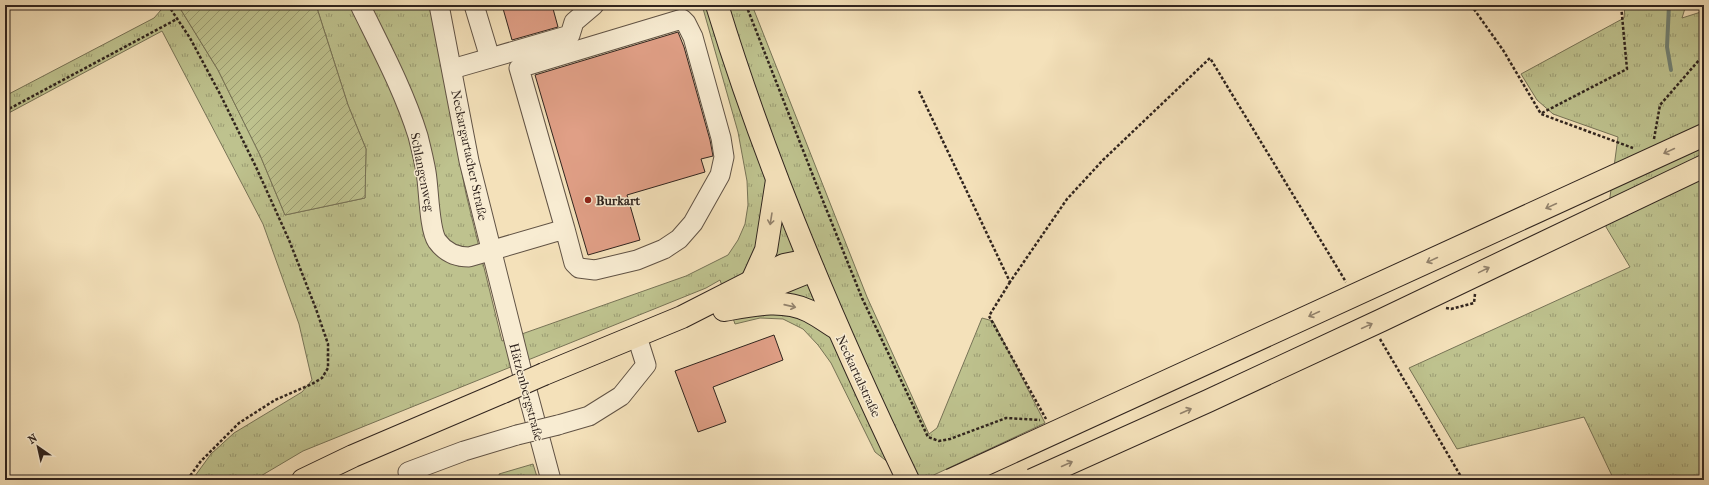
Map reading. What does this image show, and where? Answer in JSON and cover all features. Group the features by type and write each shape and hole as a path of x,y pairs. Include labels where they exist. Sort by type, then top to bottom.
{"main road":[{"name":"Neckartalstraße","path":"717,5 777,180 811,265 838,329 908,480"},
{"path":"951,480 1704,135"},
{"path":"1032,480 1201,404 1704,166"},
{"path":"752,281 766,250 777,180"},
{"path":"325,480 356,464 682,317 784,265 811,265"},
{"path":"545,378 640,346 724,310 811,265"},
{"path":"724,310 759,304 782,304 808,311 838,329"},
{"path":"304,480 353,456 505,396"}],"street":[{"name":"Schlangenweg","path":"360,5 394,73 418,137 426,172 433,227 437,240 450,253 468,258 565,229"},
{"name":"Neckargartacher Straße","path":"439,5 469,161 504,304"},
{"path":"474,5 490,58"},
{"path":"452,69 570,35 574,22 594,5"},
{"path":"682,19 686,23 693,37 721,138 724,157 720,175 709,198 693,223 679,239 664,249 637,260 595,270 579,268 574,262 565,229 519,68 682,19"},
{"name":"Hätzenbergstraße","path":"504,304 551,480"},
{"path":"408,472 464,451 589,416 621,396 646,365 640,346"}],"path":[{"path":"168,5 190,38 220,94 259,173 289,240 328,344 328,368 322,378 275,400 238,423 201,461 187,480"},
{"path":"746,5 862,298 928,437"},
{"path":"1471,5 1503,50 1542,114 1634,149"},
{"path":"1542,114 1627,69 1621,5"},
{"path":"5,111 177,19"},
{"path":"1653,146 1660,105 1700,59 1704,57"},
{"path":"1047,420 989,316 1010,282 1067,199 1103,160 1210,58 1348,285"},
{"path":"1700,59 1704,65"},
{"path":"919,91 1010,282"},
{"path":"1380,339 1463,480"}],"green space":[{"path":"159,5 178,5 218,70 260,155 285,215 365,198 366,149 348,105 316,5 430,5 466,194 502,341 686,276 728,255 738,240 745,224 748,205 747,181 738,132 702,5 752,5 867,297 929,434 937,428 982,318 993,321 1045,423 923,480 897,480 889,463 875,452 831,363 818,345 803,329 783,319 760,318 735,324 720,280 706,288 303,451 254,480 192,480 211,454 234,433 302,392 312,380 299,324 263,224 162,31 5,115 5,96 154,18 161,10"},
{"path":"178,5 316,5 348,105 366,149 365,198 285,215 260,155 218,70"},
{"path":"1625,5 1686,5 1682,18 1704,11 1704,480 1614,480 1584,417 1457,449 1409,368 1630,267 1606,227 1618,137 1553,114 1537,100 1521,74 1624,18"},
{"path":"533,464 538,480 500,480 499,474"}],"building":[{"path":"502,5 552,5 558,27 512,40"},
{"path":"678,32 684,47 710,140 713,156 701,159 705,172 627,195 640,240 588,255 535,75"},
{"path":"774,335 783,360 713,387 726,422 698,432 675,371"}],"waterway":[{"path":"1669,5 1667,47 1671,70"}],"place":[{"name":"Burkart","path":"588,200"}]}
